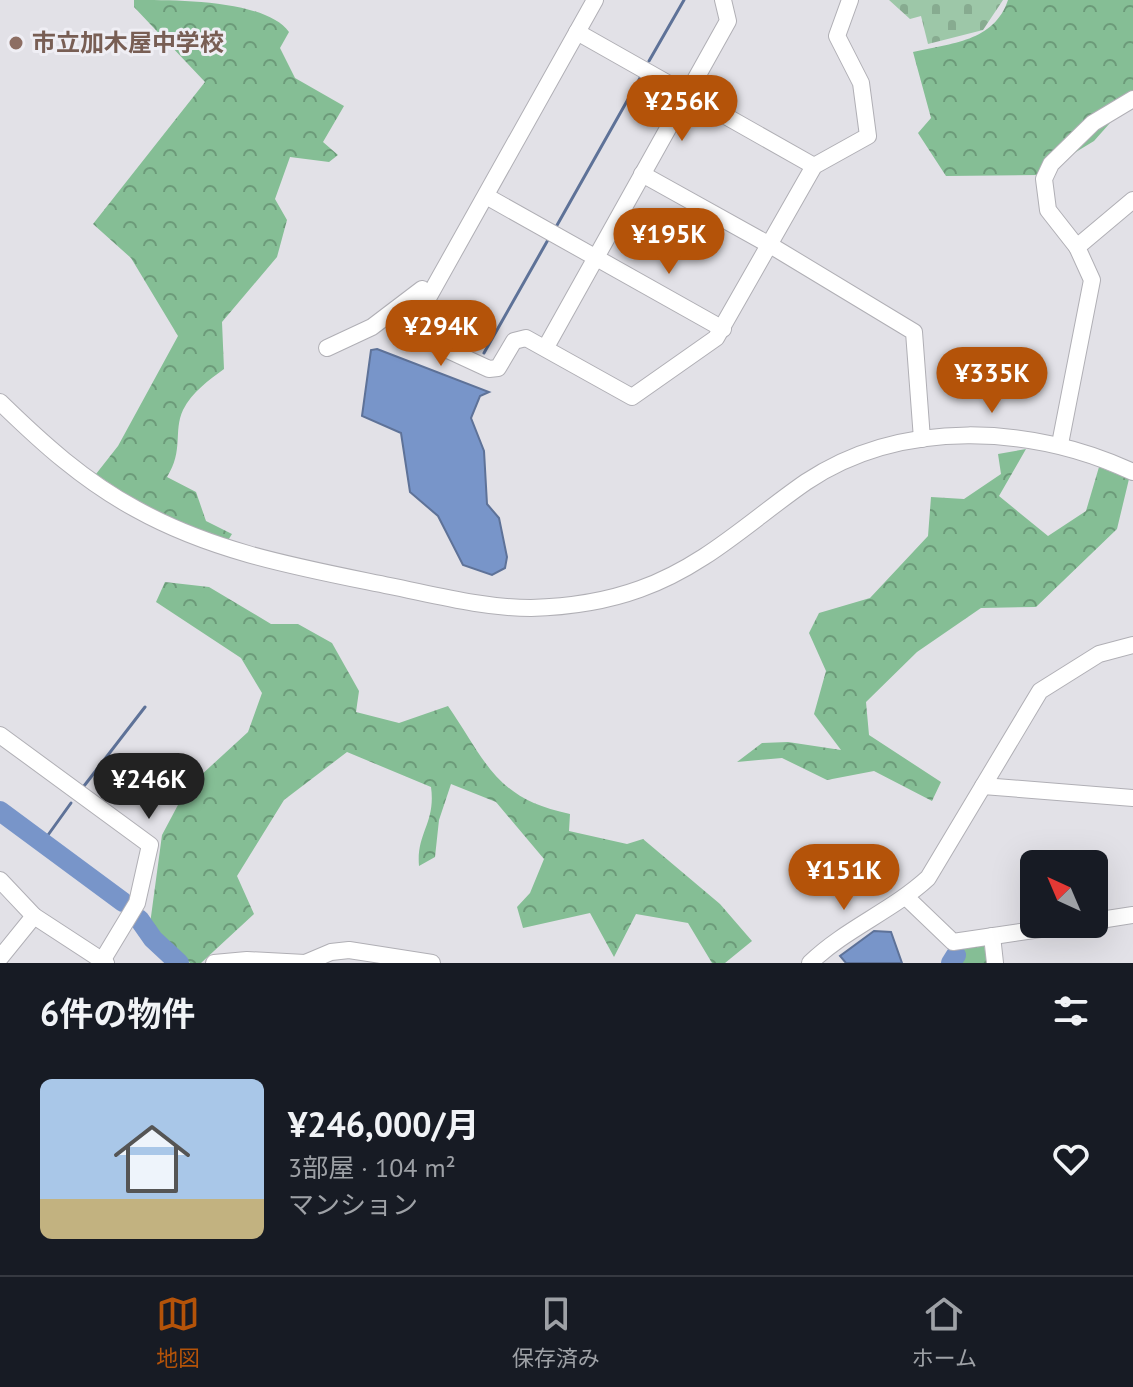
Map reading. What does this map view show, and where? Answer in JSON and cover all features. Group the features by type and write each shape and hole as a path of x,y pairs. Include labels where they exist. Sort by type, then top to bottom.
{"street":[{"path":"595,0 409,332 489,369 498,368 518,337 546,347 632,397 716,338 814,166 868,136 861,83 837,36 850,0"},
{"path":"546,347 728,21 723,0"},
{"path":"577,32 814,166"},
{"path":"1060,444 1092,280 1077,247 1048,210 1044,179 1051,164 1093,123 1133,99"},
{"path":"642,174 914,332 922,439"},
{"path":"486,196 723,329"},
{"path":"1077,247 1133,200"},
{"path":"327,348 372,327 422,289 428,296"},
{"path":"0,402 81,475 134,508 204,541 287,566 444,597 529,608 623,594 679,573 725,544 808,481 862,455 922,439 986,435 1060,444 1133,472"},
{"path":"810,963 831,944 906,897 928,878 1040,691 1099,654 1133,645"},
{"path":"0,735 150,845 137,903 104,962 34,916 0,880"},
{"path":"983,786 1133,798"},
{"path":"906,897 953,942 1020,932"},
{"path":"1108,919 1133,915"},
{"path":"0,958 34,916"},
{"path":"992,936 995,963"},
{"path":"214,963 247,960 305,963 331,952 349,950 432,963"}],"green space":[{"path":"134,0 219,4 278,21 289,32 280,48 295,78 344,106 323,142 338,155 329,162 290,157 275,199 287,220 277,257 222,322 224,369 196,392 180,418 175,458 167,477 196,492 206,521 232,534 227,542 145,507 96,474 118,446 178,336 131,258 93,224 205,82 134,7"},
{"path":"889,0 1003,0 983,30 928,44 921,16 910,19"},
{"path":"1008,0 1133,0 1133,97 1094,141 1038,175 946,176 918,133 931,118 913,52 956,43 982,33 993,25"},
{"path":"1026,449 999,496 1048,536 1086,511 1099,467 1129,479 1117,529 1036,607 981,608 917,652 866,702 869,735 941,782 932,801 874,771 827,780 782,758 737,762 762,743 788,742 841,750 814,714 826,671 809,633 819,613 870,598 928,536 931,497 964,499 1001,474 998,454"},
{"path":"165,582 209,587 271,624 298,624 332,643 359,691 356,712 399,723 448,706 484,760 508,788 525,799 570,814 569,831 627,844 643,839 720,904 752,941 725,963 712,963 688,923 636,914 614,957 590,913 523,928 517,907 530,893 544,859 496,802 451,784 439,820 435,857 419,866 420,845 431,810 431,787 347,752 284,800 237,876 254,914 201,963 190,963 150,924 162,835 187,788 248,732 262,693 241,658 156,602"},
{"path":"984,945 987,963 957,963 960,950"}],"water":[{"path":"377,349 489,392 480,396 471,418 484,451 487,504 499,518 507,557 505,568 492,575 463,565 438,516 410,492 401,433 362,416 371,350"},
{"path":"874,931 891,932 902,963 846,963 840,956"}],"waterway":[{"path":"649,61 684,0"},
{"path":"556,227 640,78"},
{"path":"484,353 549,238"},
{"path":"84,786 145,707"},
{"path":"43,842 71,803"},
{"path":"0,811 123,902"},
{"path":"139,919 153,939 179,963"},
{"path":"951,963 956,955"}],"place":[{"name":"市立加木屋中学校","path":"16,43"}]}
